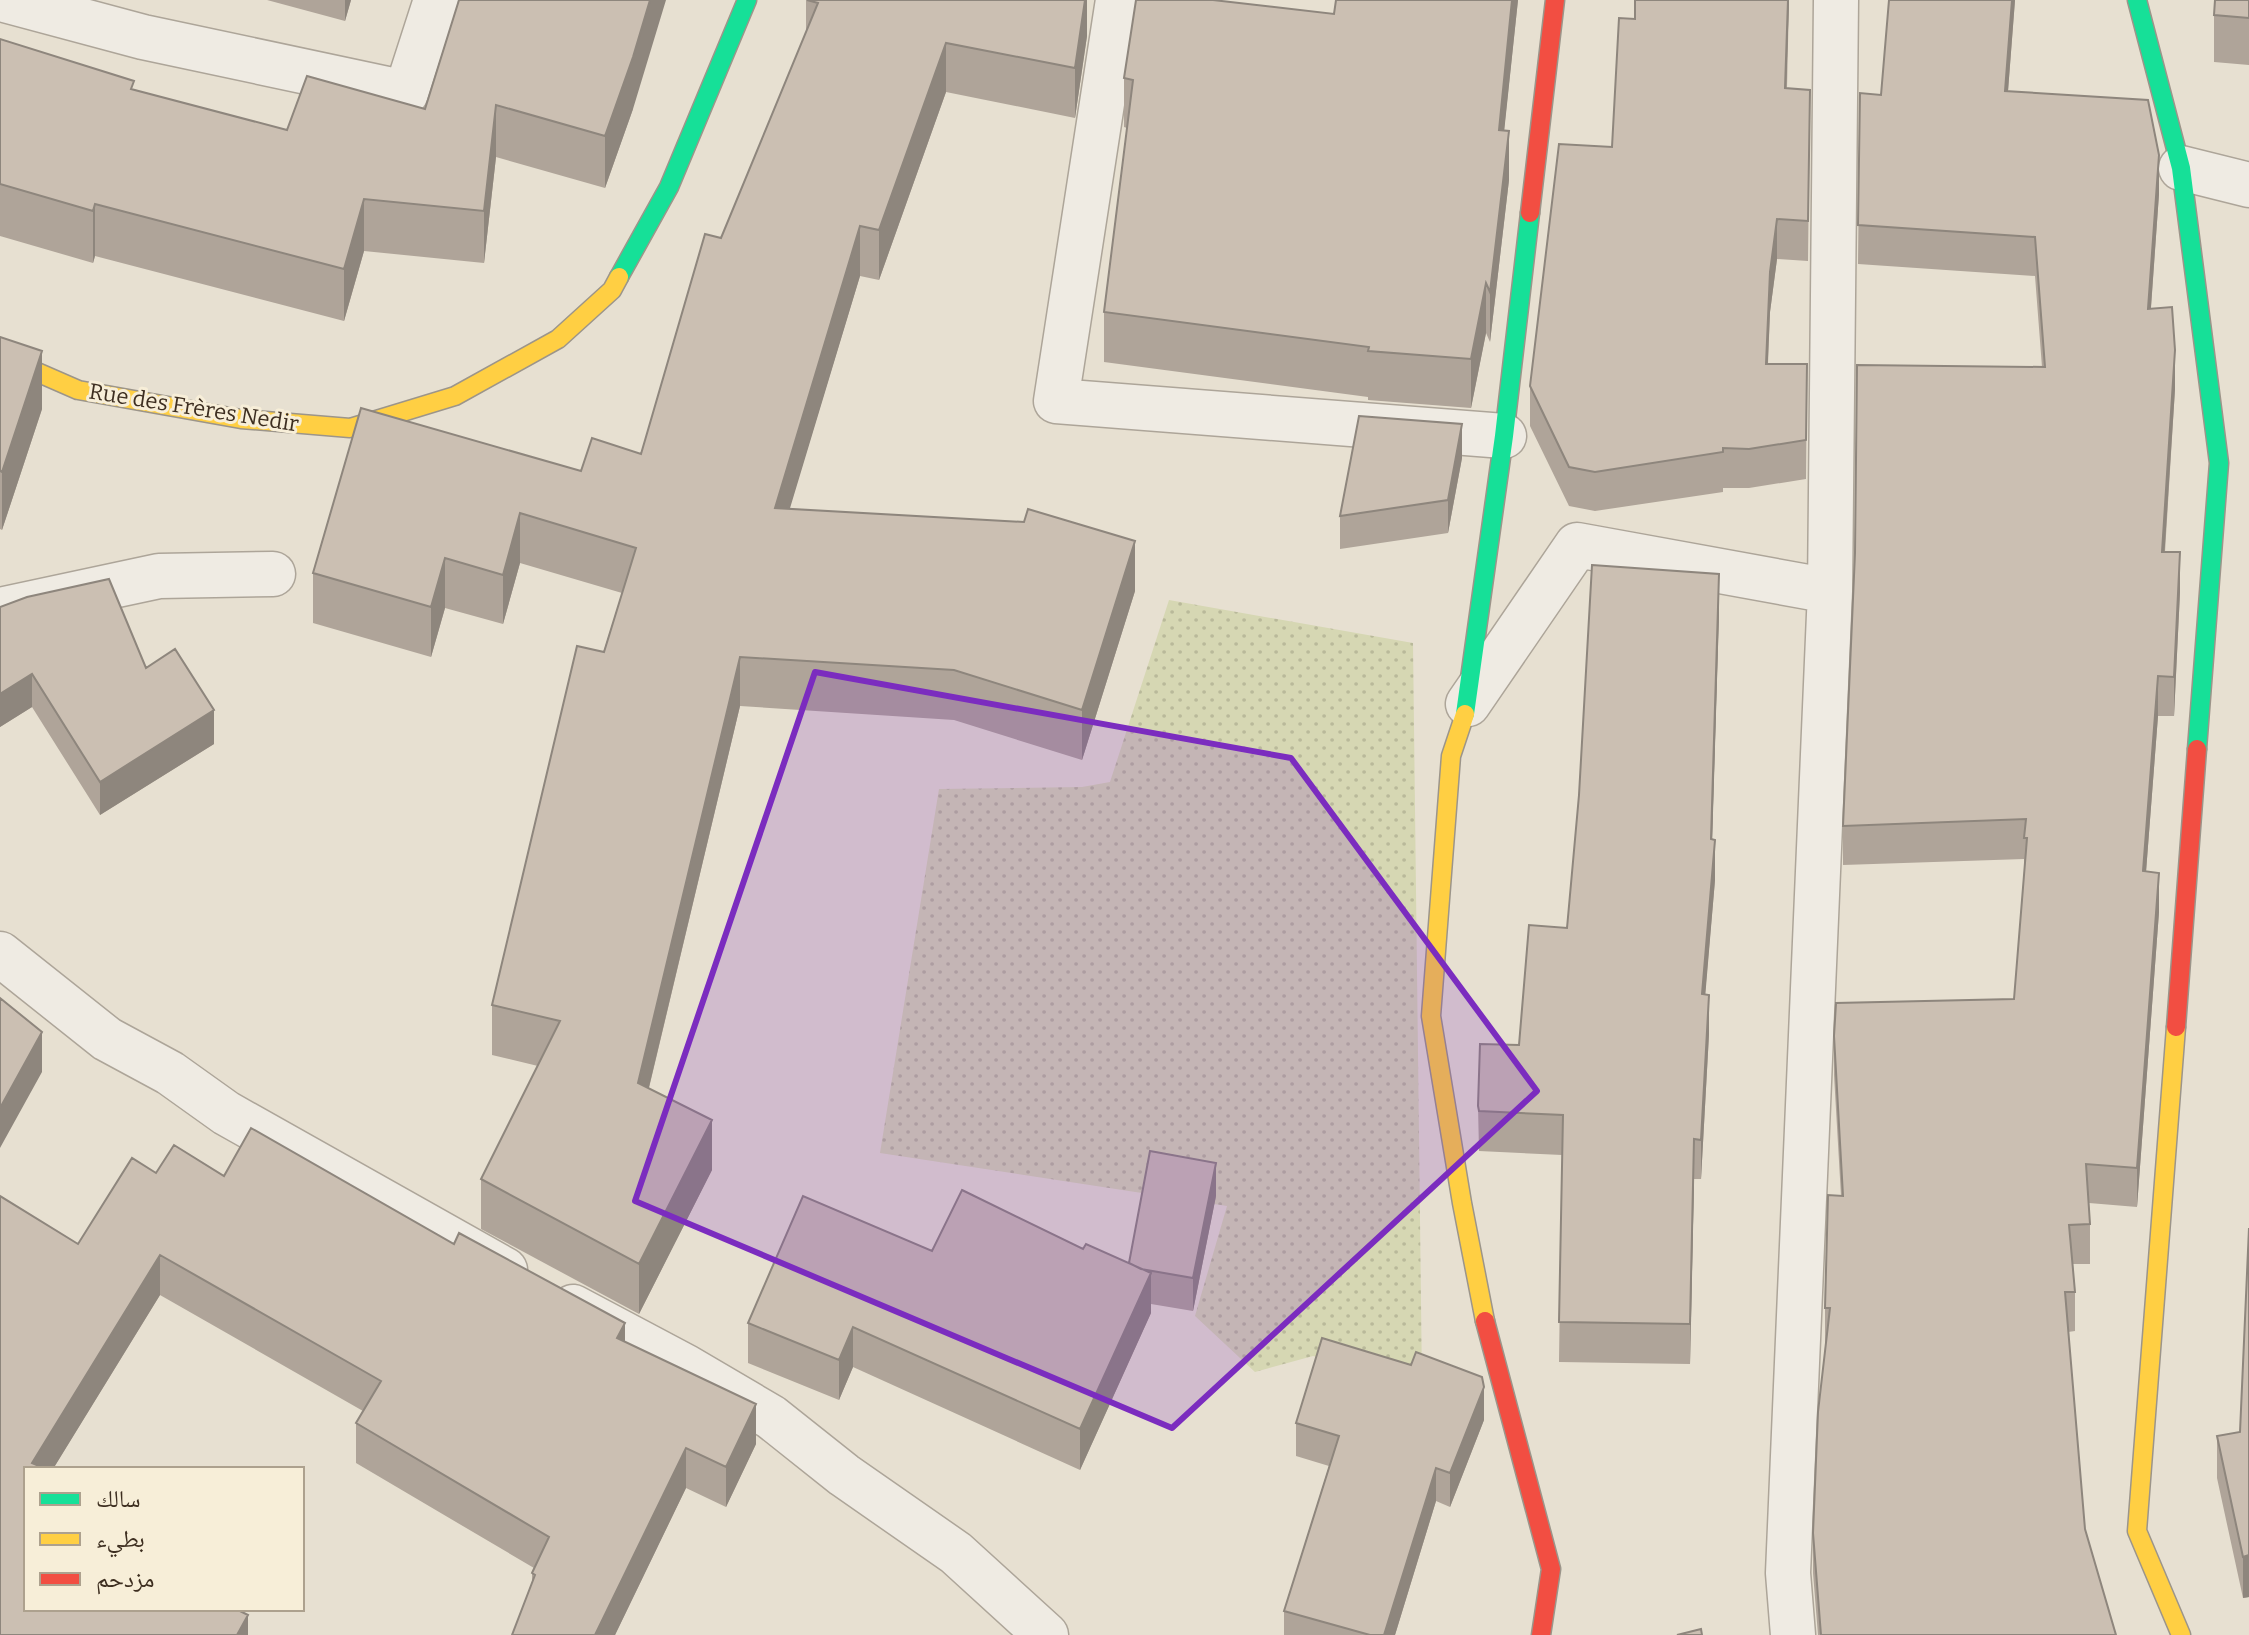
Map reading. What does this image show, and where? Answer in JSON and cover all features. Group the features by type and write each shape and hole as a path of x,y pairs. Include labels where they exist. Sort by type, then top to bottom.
{"street":[{"path":"5,0 143,37 406,93 436,0"},
{"name":"Rue des Frères Nedir","path":"0,356 78,390 241,419 350,428 455,396 558,339 612,290 669,187 747,0"},
{"path":"1118,0 1056,401 1504,436"},
{"path":"1541,1635 1551,1569 1489,1342 1431,1016 1451,756 1468,704 1504,436 1555,0"},
{"path":"1793,1635 1788,1573 1830,591 1836,0"},
{"path":"2137,0 2181,168 2219,463 2137,1531 2181,1635"},
{"path":"2181,168 2249,185"},
{"path":"1468,704 1577,545 1830,591"},
{"path":"0,610 159,576 273,574"},
{"path":"0,954 107,1039 170,1073 226,1113 771,1417 844,1475 956,1553 1046,1635"}],"highlighted area":[{"path":"815,672 1291,758 1537,1091 1172,1428 635,1201"}],"green space":[{"path":"1169,600 1413,643 1422,1383 1313,1356 1255,1372 1195,1316 1227,1206 880,1153 939,789 1082,787 1110,782"}],"building":[{"path":"459,0 650,0 605,136 496,105 484,211 364,199 344,269 95,204 93,211 0,184 0,39 134,81 131,89 287,130 307,76 425,109"},
{"path":"807,0 1085,0 1075,68 946,43 879,230 860,226 775,508 1024,522 1028,509 1135,541 1082,710 954,670 740,657 638,1083 712,1120 639,1264 481,1179 560,1021 492,1005 577,646 604,652 636,548 520,513 503,575 445,558 431,607 313,573 361,408 581,471 592,438 641,454 705,234 721,238 818,3"},
{"path":"1136,0 1213,0 1334,14 1336,0 1512,0 1499,130 1509,131 1490,292 1486,283 1471,359 1368,351 1369,347 1104,312 1133,80 1124,78"},
{"path":"1635,0 1788,0 1785,88 1810,90 1808,221 1777,219 1770,272 1766,364 1807,364 1806,440 1749,449 1723,448 1723,452 1595,472 1569,467 1530,386 1559,144 1612,147 1619,18 1635,19"},
{"path":"1889,0 2012,0 2005,91 2148,100 2159,155 2148,309 2172,307 2175,350 2162,552 2180,552 2174,677 2158,676 2143,871 2159,873 2137,1168 2086,1164 2090,1224 2069,1225 2075,1292 2065,1292 2085,1529 2116,1635 1821,1635 1813,1533 1818,1412 1830,1308 1825,1308 1828,1195 1843,1196 1834,1036 1836,1003 2014,999 2027,838 2024,838 2026,819 1843,826 1855,553 1857,365 2045,367 2035,237 1858,225 1860,93 1881,95"},
{"path":"2215,0 2249,0 2249,18 2214,15"},
{"path":"0,337 42,351 2,472 0,471"},
{"path":"1359,416 1462,424 1448,500 1340,516"},
{"path":"1592,565 1719,574 1711,839 1715,840 1702,994 1709,995 1701,1140 1694,1139 1690,1324 1559,1322 1563,1115 1479,1111 1478,1106 1480,1044 1519,1045 1529,925 1567,928 1579,795"},
{"path":"109,579 146,668 175,649 214,710 100,782 32,674 0,694 0,607 27,597"},
{"path":"0,998 42,1032 0,1108"},
{"path":"251,1128 454,1244 459,1233 625,1323 617,1338 756,1404 726,1467 686,1448 595,1635 512,1635 535,1575 532,1573 549,1537 356,1423 381,1381 160,1255 32,1463 41,1467 24,1467 24,1611 240,1611 248,1615 237,1635 0,1635 0,1196 78,1244 132,1158 156,1173 174,1145 224,1176"},
{"path":"1150,1151 1216,1163 1193,1278 1141,1269 1129,1263"},
{"path":"962,1190 1083,1249 1086,1244 1151,1273 1080,1429 853,1327 839,1360 748,1323 803,1196 932,1251"},
{"path":"2249,1228 2249,1555 2243,1557 2217,1436 2240,1432"},
{"path":"1322,1338 1411,1365 1416,1352 1482,1377 1484,1387 1450,1473 1436,1468 1384,1635 1370,1635 1284,1611 1339,1436 1296,1423"},
{"path":"1701,1629 1702,1635 1677,1635"}],"traffic: fast":[{"path":"619,277 669,187 747,0"},
{"path":"2137,0 2181,168 2219,463 2197,749"},
{"path":"1465,714 1504,436 1530,213"}],"traffic: slow":[{"path":"0,356 78,390 241,419 350,428 455,396 558,339 612,290 619,277"},
{"path":"1465,714 1451,756 1431,1016 1485,1321"},
{"path":"2176,1027 2137,1531 2181,1635"}],"traffic: jam":[{"path":"1530,213 1555,0"},
{"path":"2176,1027 2197,749"},
{"path":"1485,1321 1551,1569 1541,1635"}]}
